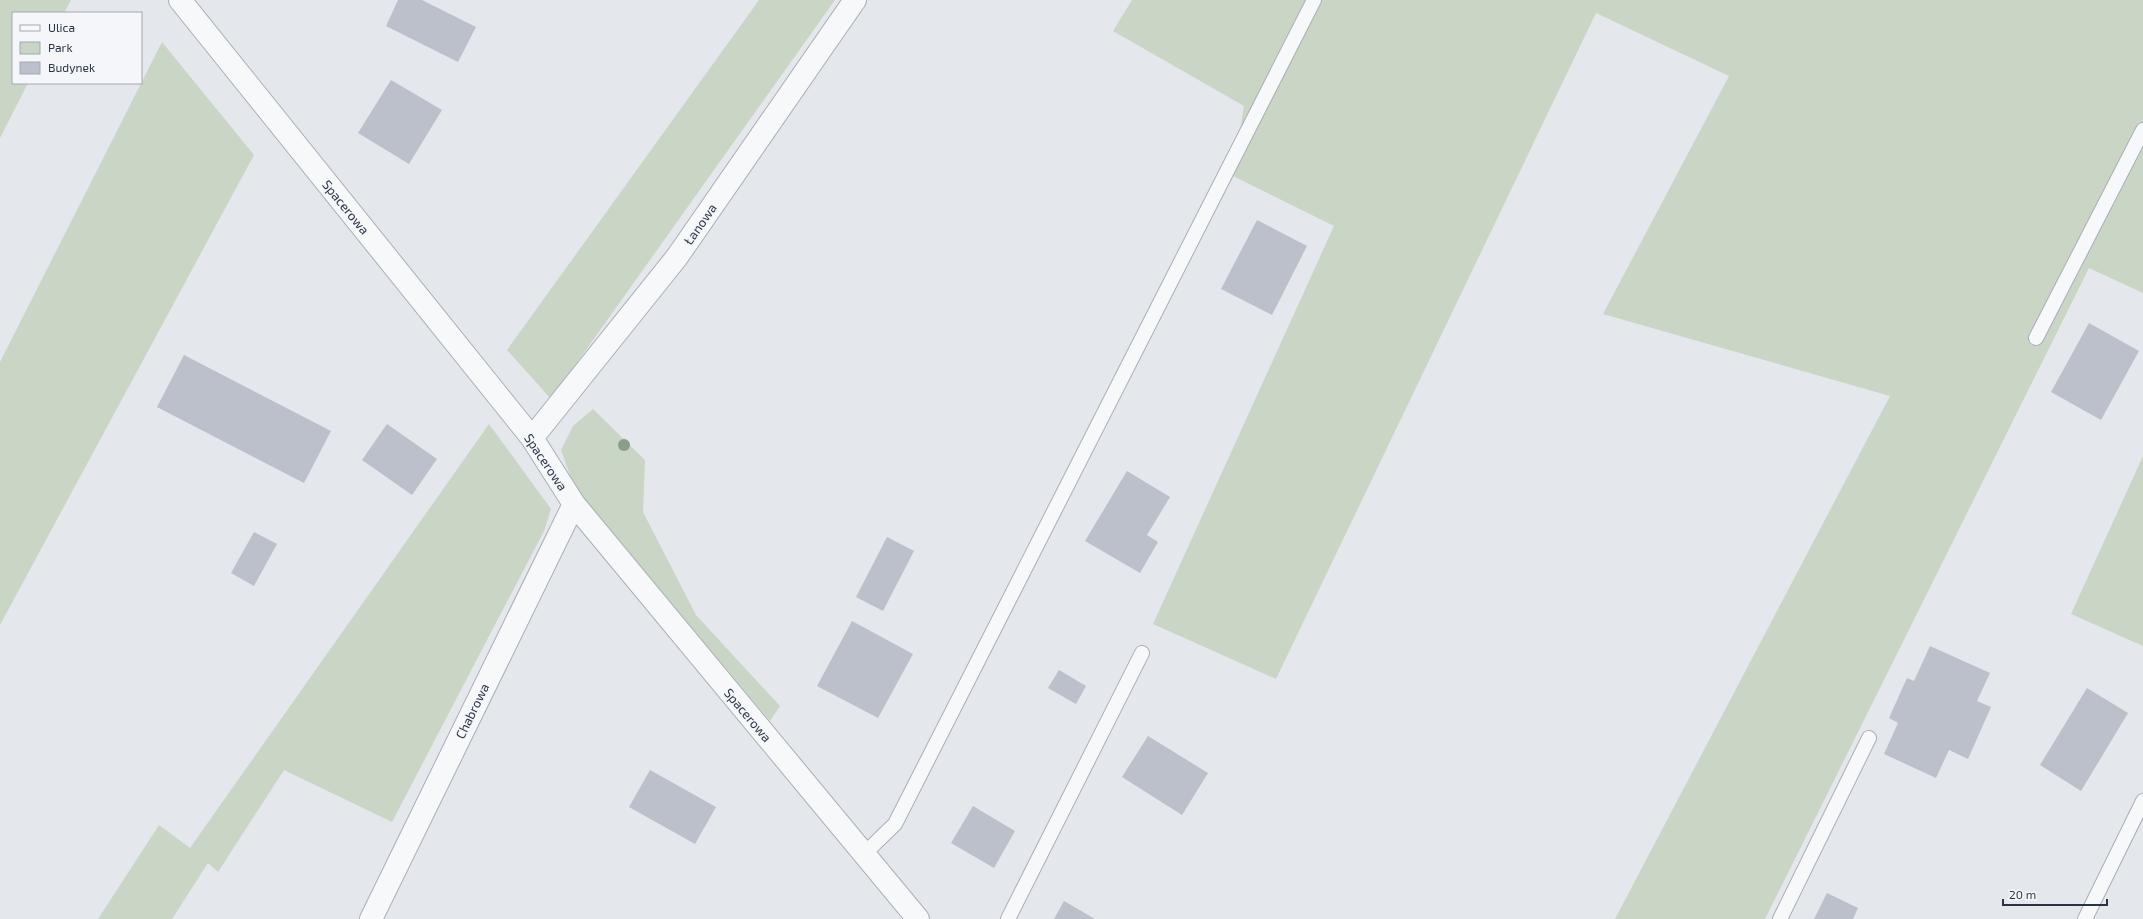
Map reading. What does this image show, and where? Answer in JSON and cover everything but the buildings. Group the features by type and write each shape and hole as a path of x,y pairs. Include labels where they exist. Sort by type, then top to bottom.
{"street":[{"name":"Spacerowa","path":"180,0 532,438 574,504 918,919"},
{"name":"Łanowa","path":"532,438 677,257 855,0"},
{"name":"Chabrowa","path":"371,919 574,504"}],"lane":[{"path":"864,854 895,824 1314,0"},
{"path":"2036,338 2143,130"},
{"path":"1008,919 1142,653"},
{"path":"1780,919 1869,738"},
{"path":"2085,919 2143,801"}],"green space":[{"path":"0,0 71,0 65,12 12,12 12,84 27,84 0,138"},
{"path":"759,0 835,0 551,399 507,350"},
{"path":"1132,0 2143,0 2143,293 2089,268 1765,919 1615,919 1890,396 1603,314 1729,76 1596,13 1276,679 1153,624 1334,226 1233,176 1244,106 1113,31"},
{"path":"162,42 254,155 0,625 0,362"},
{"path":"593,409 645,460 643,512 696,615 780,706 770,721 576,492 561,450 573,426"},
{"path":"489,424 551,509 544,531 392,822 284,770 218,872 208,863 172,919 98,919 159,825 190,848"},
{"path":"2143,456 2143,646 2071,614"}]}
